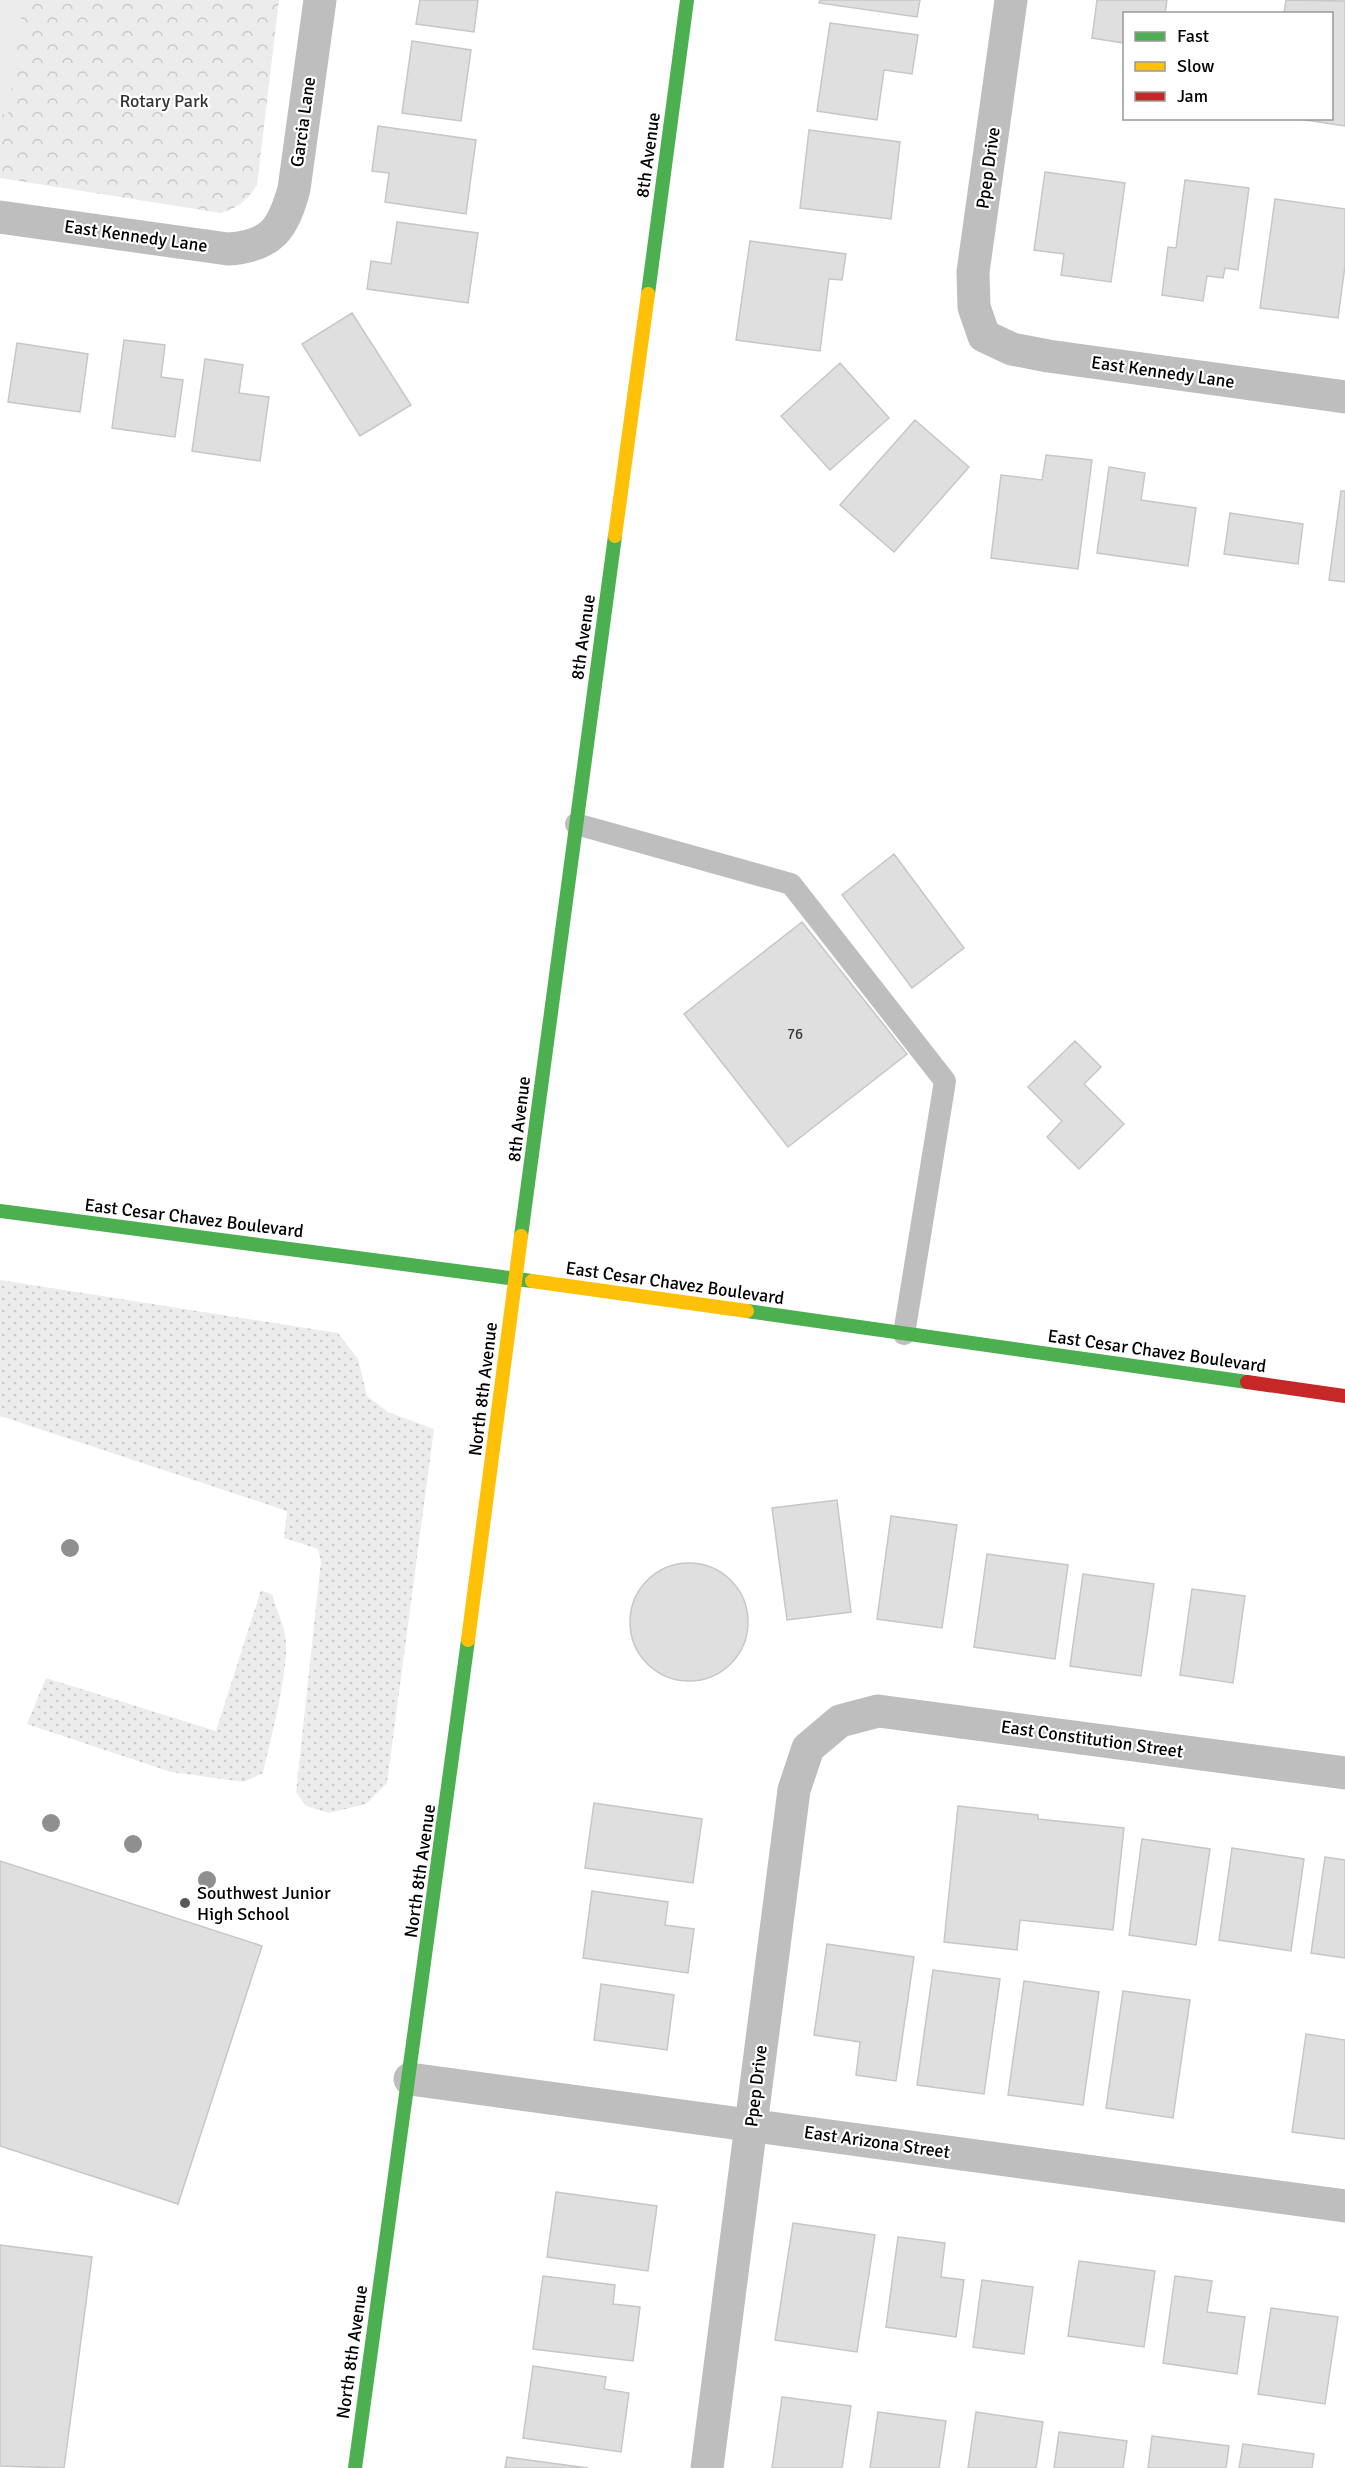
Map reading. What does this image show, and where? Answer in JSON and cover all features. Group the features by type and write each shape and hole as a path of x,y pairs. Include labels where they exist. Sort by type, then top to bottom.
{"main road":[{"name":"8th Avenue","path":"515,1278 687,0"},
{"name":"East Cesar Chavez Boulevard","path":"0,1211 515,1278 1345,1396"},
{"name":"North 8th Avenue","path":"355,2468 410,2079 515,1278"}],"street":[{"name":"Garcia Lane","path":"270,237 286,217 294,189 320,0"},
{"name":"Ppep Drive","path":"984,336 974,308 973,272 1011,0"},
{"name":"East Kennedy Lane","path":"0,218 228,249 250,248 270,237"},
{"name":"East Kennedy Lane","path":"984,336 1012,349 1048,356 1345,397"},
{"name":"East Constitution Street","path":"840,1721 878,1711 904,1713 1345,1773"},
{"name":"Ppep Drive","path":"707,2468 794,1790 808,1748 840,1721"},
{"name":"East Arizona Street","path":"410,2079 1345,2206"}],"lane":[{"path":"576,824 791,884 945,1081 904,1334"}],"green space":[{"name":"Rotary Park","path":"0,0 279,0 257,185 253,191 242,203 221,213 0,178"},
{"path":"0,0 24,0 8,115 0,114"},
{"path":"0,1280 338,1333 358,1359 367,1396 388,1412 434,1429 387,1783 366,1804 329,1813 306,1806 296,1792 321,1561 318,1549 284,1538 287,1511 0,1416"},
{"path":"261,1590 273,1595 284,1630 286,1648 279,1703 263,1773 244,1782 171,1772 27,1724 46,1678 216,1731"}],"building":[{"path":"420,0 478,0 474,32 416,24"},
{"path":"820,0 920,0 917,17 819,3"},
{"path":"1097,0 1167,0 1165,12 1123,12 1123,43 1092,38"},
{"path":"1286,0 1345,1 1345,126 1305,120 1333,120 1333,12 1284,12"},
{"path":"830,23 918,35 912,74 884,70 877,120 817,111"},
{"path":"412,41 471,50 461,121 402,113"},
{"path":"378,126 476,140 466,214 385,202 389,173 372,171"},
{"path":"809,130 900,142 891,219 800,208"},
{"path":"1045,172 1125,183 1111,282 1061,275 1064,254 1034,250"},
{"path":"1185,180 1249,188 1238,270 1225,268 1223,278 1207,276 1203,301 1162,295 1168,247 1176,248"},
{"path":"1275,199 1345,209 1345,266 1338,318 1260,308"},
{"path":"397,222 478,233 468,303 367,289 371,261 391,264"},
{"path":"750,241 846,254 842,280 829,279 820,351 736,340"},
{"path":"352,313 411,405 360,436 302,344"},
{"path":"124,340 165,345 161,377 183,380 175,437 112,428"},
{"path":"17,343 88,354 80,412 8,402"},
{"path":"205,359 243,365 239,393 269,397 260,461 192,451"},
{"path":"840,363 889,418 830,470 781,416"},
{"path":"915,420 969,467 894,552 840,505"},
{"path":"1046,455 1092,460 1078,569 991,558 1001,475 1042,480"},
{"path":"1109,467 1145,473 1141,500 1196,508 1188,566 1097,553"},
{"path":"1341,491 1345,491 1345,582 1329,580"},
{"path":"1230,513 1303,524 1298,564 1224,554"},
{"path":"894,854 964,948 912,988 842,895"},
{"path":"802,922 907,1054 788,1147 684,1014"},
{"path":"1075,1041 1101,1067 1084,1084 1124,1124 1079,1169 1047,1137 1062,1121 1028,1087"},
{"path":"837,1500 851,1612 787,1620 772,1508"},
{"path":"891,1516 957,1525 942,1628 877,1619"},
{"path":"987,1554 1068,1565 1055,1659 974,1647"},
{"path":"689,1563 712,1567 731,1580 744,1599 748,1622 744,1645 731,1664 712,1677 689,1681 666,1677 647,1664 634,1645 630,1622 634,1599 647,1580 666,1567"},
{"path":"1083,1574 1154,1584 1141,1676 1070,1666"},
{"path":"1192,1589 1245,1596 1233,1683 1180,1675"},
{"path":"594,1803 702,1819 693,1883 585,1868"},
{"path":"958,1806 1038,1815 1038,1819 1124,1828 1113,1930 1020,1920 1017,1950 944,1942"},
{"path":"1142,1839 1210,1849 1196,1945 1129,1935"},
{"path":"1232,1848 1304,1859 1291,1951 1219,1940"},
{"path":"1325,1857 1345,1860 1345,1958 1311,1953"},
{"path":"0,1861 262,1946 178,2204 0,2146"},
{"path":"592,1891 668,1902 665,1925 694,1929 688,1973 583,1958"},
{"path":"827,1944 914,1957 896,2081 856,2075 860,2042 814,2035"},
{"path":"933,1970 1000,1979 984,2094 917,2085"},
{"path":"1024,1981 1099,1992 1083,2105 1008,2095"},
{"path":"601,1984 674,1995 667,2050 594,2040"},
{"path":"1123,1991 1190,2000 1173,2118 1106,2108"},
{"path":"1306,2034 1345,2040 1345,2139 1292,2132"},
{"path":"556,2192 657,2206 648,2271 547,2257"},
{"path":"793,2223 875,2235 857,2352 775,2340"},
{"path":"898,2237 945,2243 941,2277 964,2280 956,2337 886,2327"},
{"path":"0,2245 92,2257 64,2468 0,2466"},
{"path":"1079,2261 1155,2271 1144,2347 1068,2336"},
{"path":"543,2276 615,2285 613,2304 640,2307 633,2361 533,2349"},
{"path":"1175,2276 1212,2281 1207,2312 1245,2317 1237,2374 1163,2363"},
{"path":"982,2280 1033,2287 1024,2354 973,2347"},
{"path":"1271,2308 1338,2317 1325,2404 1258,2394"},
{"path":"533,2366 606,2377 604,2389 629,2393 621,2452 523,2438"},
{"path":"782,2397 851,2406 842,2468 772,2468"},
{"path":"878,2412 946,2421 939,2468 870,2468"},
{"path":"976,2412 1043,2422 1036,2468 968,2468"},
{"path":"1059,2432 1127,2441 1123,2468 1054,2468"},
{"path":"1152,2436 1229,2446 1226,2468 1148,2468"},
{"path":"1243,2444 1314,2454 1312,2468 1239,2468"},
{"path":"507,2457 588,2468 505,2468"}],"traffic: fast":[{"path":"648,294 687,0"},
{"path":"521,1236 615,536"},
{"path":"0,1211 532,1281"},
{"path":"747,1311 1247,1382"},
{"path":"355,2468 468,1640"}],"traffic: slow":[{"path":"615,536 648,294"},
{"path":"468,1640 521,1236"},
{"path":"532,1281 747,1311"}],"traffic: jam":[{"path":"1247,1382 1345,1396"}],"place":[{"name":"Southwest Junior High School","path":"185,1903"}]}
